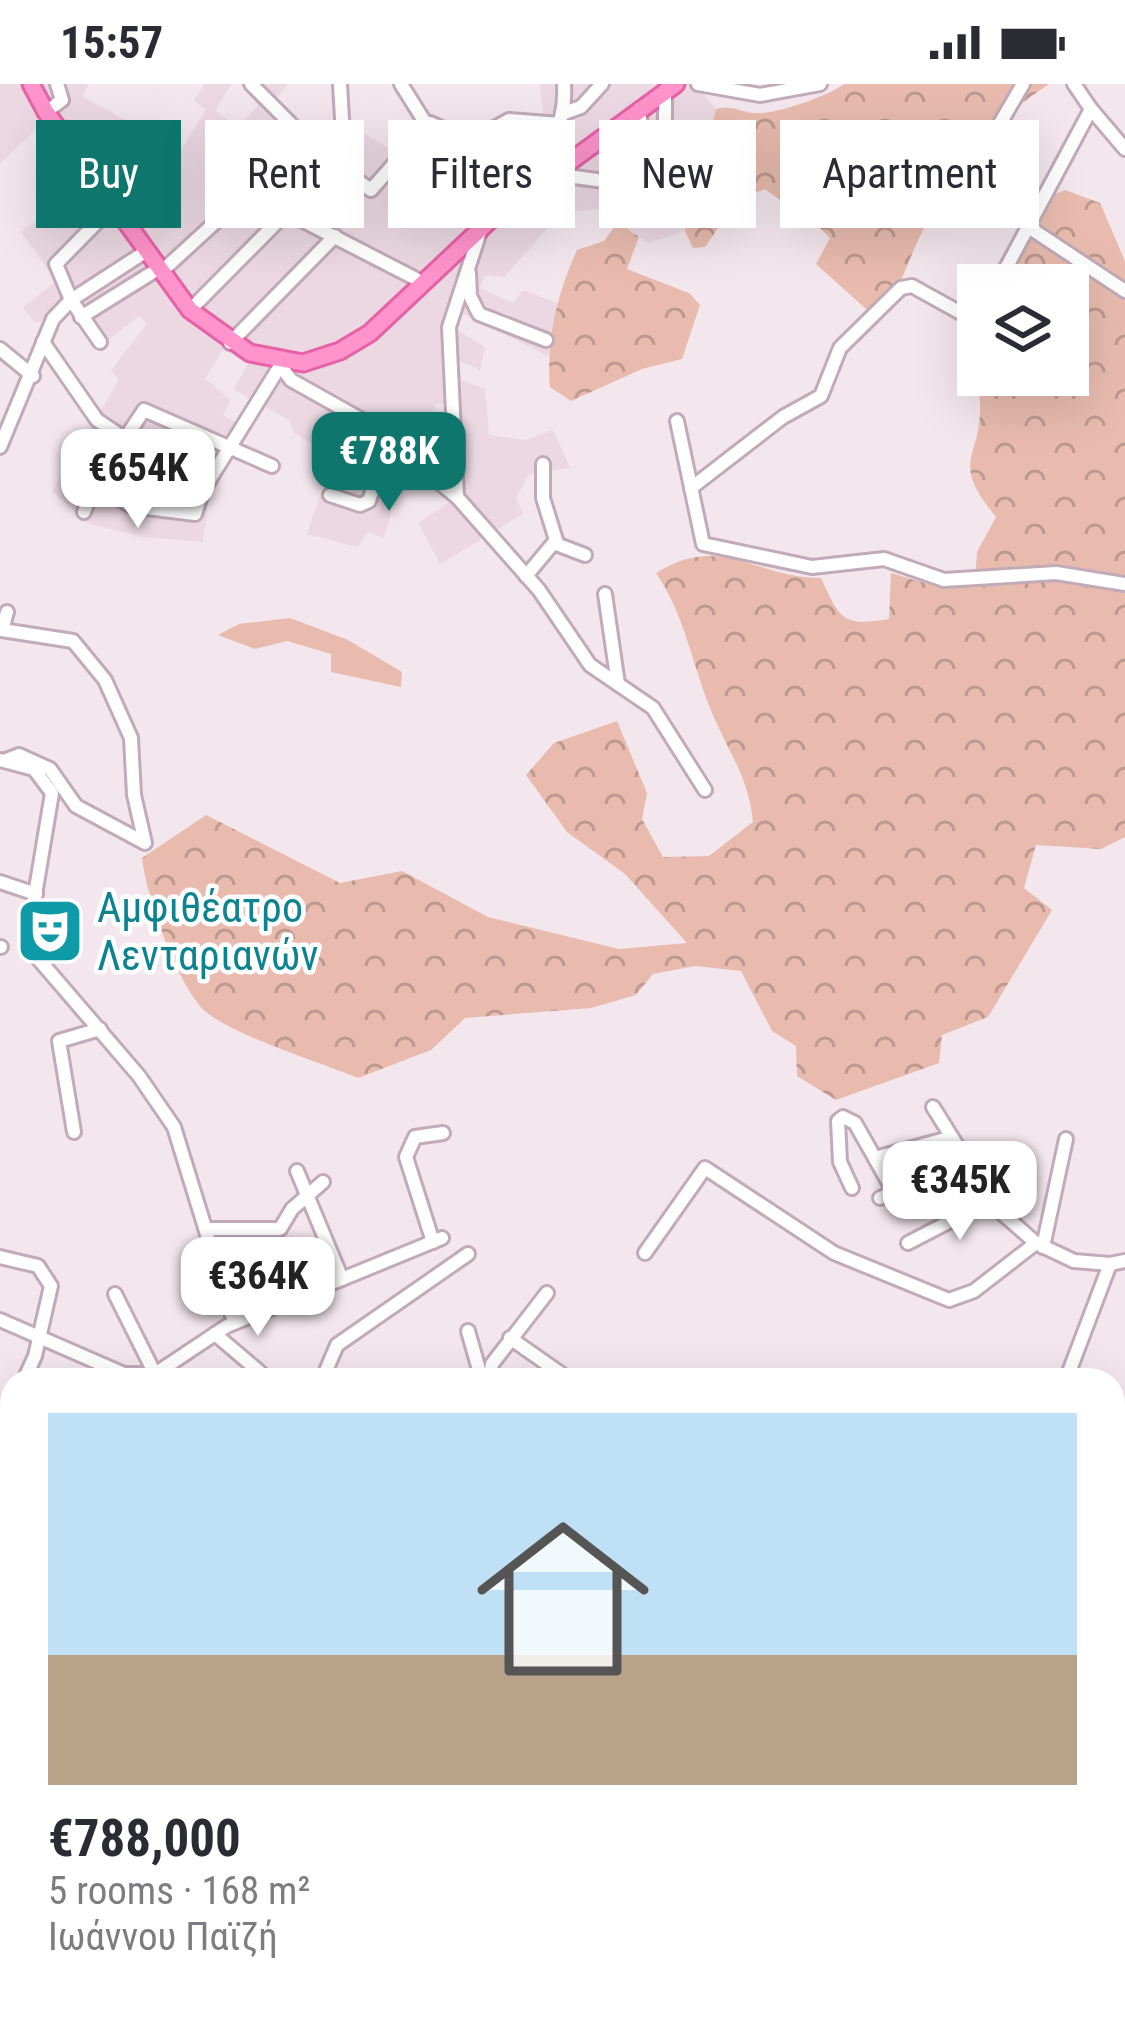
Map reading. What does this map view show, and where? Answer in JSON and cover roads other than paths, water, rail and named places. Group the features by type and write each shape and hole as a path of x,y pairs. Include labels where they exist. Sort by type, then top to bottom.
{"main road":[{"path":"31,84 52,120"},
{"path":"575,156 663,88"},
{"path":"129,228 190,310 230,343 300,373 356,343 479,228"}],"street":[{"path":"46,112 62,100 57,84"},
{"path":"251,84 287,120"},
{"path":"340,84 342,120"},
{"path":"401,84 424,120"},
{"path":"562,119 564,84"},
{"path":"509,120 562,119 602,84"},
{"path":"698,84 760,95 820,84"},
{"path":"1002,120 1023,84"},
{"path":"1074,84 1125,149"},
{"path":"663,88 665,120"},
{"path":"575,179 617,187 634,185 646,170 639,109"},
{"path":"1039,210 1091,109"},
{"path":"364,185 371,190 388,170"},
{"path":"91,228 57,261 71,300 100,342"},
{"path":"81,317 159,270 210,228"},
{"path":"190,310 271,228"},
{"path":"320,228 424,283"},
{"path":"458,497 449,326 483,228"},
{"path":"1009,264 1030,228 1125,290"},
{"path":"230,343 335,236"},
{"path":"0,447 53,319 71,300 145,252"},
{"path":"472,254 470,296 479,314 546,340"},
{"path":"691,488 783,417 821,395 840,348 901,288 912,286 957,311"},
{"path":"44,341 97,420 124,437"},
{"path":"0,349 33,376"},
{"path":"95,484 131,506 195,514 279,364"},
{"path":"300,373 313,390 388,439 458,497 526,576 584,658 653,708 705,790"},
{"path":"0,410 15,415"},
{"path":"84,512 95,484 144,410 272,466"},
{"path":"677,421 706,545 812,567 884,559 944,580 1056,573 1125,584"},
{"path":"331,496 360,505 369,501 388,439"},
{"path":"543,464 543,498 556,544"},
{"path":"526,576 556,544"},
{"path":"556,544 585,555"},
{"path":"605,594 618,684"},
{"path":"3,760 19,754 44,765 76,806 145,843 134,794 131,738 101,674 69,639 2,630 7,612"},
{"path":"3,760 34,769 52,793 30,925 34,955 100,1029 174,1127 234,1322"},
{"path":"0,884 36,894"},
{"path":"74,1132 59,1041 100,1029"},
{"path":"933,1108 991,1200 1040,1245 1074,1261 1118,1262 1071,1368"},
{"path":"852,1188 840,1162 838,1120 855,1123 887,1195 965,1163"},
{"path":"164,1368 234,1322 438,1240 406,1157 415,1137 442,1133"},
{"path":"874,1158 949,1138"},
{"path":"645,1253 705,1168 834,1253 949,1300 963,1298 1040,1245 1066,1139"},
{"path":"297,1171 341,1279"},
{"path":"206,1229 280,1229 292,1209 323,1182"},
{"path":"908,1243 991,1200"},
{"path":"327,1368 337,1345 468,1254"},
{"path":"0,1257 38,1266 49,1279 40,1336 28,1368"},
{"path":"490,1368 547,1293"},
{"path":"115,1294 152,1368"},
{"path":"0,1320 100,1368"},
{"path":"468,1331 482,1368"},
{"path":"215,1334 255,1368"},
{"path":"510,1338 553,1368"}],"place":[{"name":"Αμφιθέατρο Λενταριανών","path":"50,931"}]}
